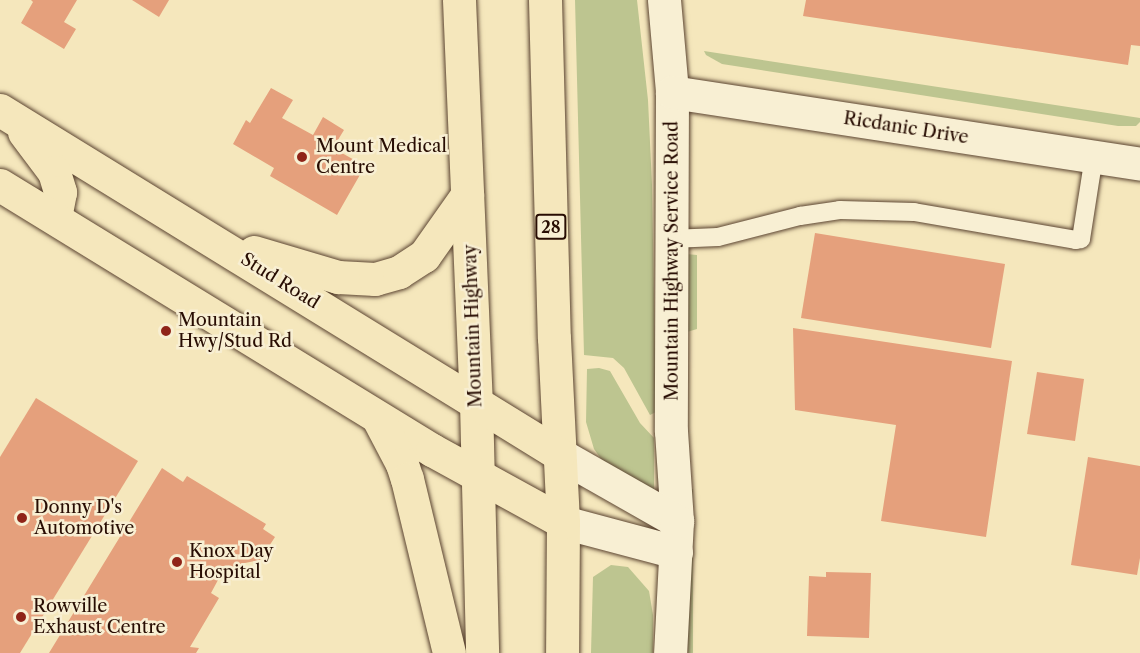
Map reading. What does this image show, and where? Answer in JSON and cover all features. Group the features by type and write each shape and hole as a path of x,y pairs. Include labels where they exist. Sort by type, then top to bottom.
{"main road":[{"name":"Mountain Highway","path":"459,0 476,402 482,653"},
{"name":"28","path":"545,0 563,522 562,653"},
{"path":"7,114 54,172 60,192 55,218"},
{"name":"Stud Road","path":"7,114 559,454"},
{"path":"0,185 378,418 563,522"},
{"path":"214,241 338,277 375,279 399,272 424,256 467,195"},
{"path":"378,418 399,457 407,479 449,653"}],"street":[{"name":"Mountain Highway Service Road","path":"664,0 672,92 671,404 677,537 670,653"},
{"name":"Ricdanic Drive","path":"672,92 1140,164"},
{"path":"559,454 677,537"},
{"path":"563,522 677,537"}],"lane":[{"path":"671,239 718,237 800,216 840,210 914,212 1076,240 1081,239 1094,156"}],"green space":[{"path":"575,0 637,0 648,100 652,185 656,412 650,415 624,368 613,358 584,355"},
{"path":"704,51 1140,118 1140,122 1136,126 1118,126 722,64 706,55"},
{"path":"686,254 697,255 697,329 687,332"},
{"path":"599,368 610,371 640,423 654,438 654,494 609,470 594,449 586,422 587,369"},
{"path":"687,489 693,489 693,653 688,653"},
{"path":"611,565 628,567 649,591 653,615 653,653 591,653 593,577"}],"building":[{"path":"31,0 77,0 64,22 76,29 64,49 21,23 33,2"},
{"path":"132,0 169,0 159,17"},
{"path":"806,0 1140,0 1140,46 1131,45 1128,65 803,16"},
{"name":"Mount Medical Centre","path":"271,88 293,100 282,118 313,135 323,117 344,130 333,148 365,166 337,215 270,176 274,168 233,144 246,120 250,123"},
{"path":"815,233 1005,264 991,348 801,318"},
{"path":"793,328 1012,361 986,537 881,521 896,425 795,410"},
{"path":"1037,372 1084,379 1075,441 1027,434"},
{"path":"36,398 138,461 20,653 0,653 0,457"},
{"path":"1088,457 1140,466 1140,558 1137,575 1071,565"},
{"name":"Knox Day Hospital","path":"162,468 183,482 187,476 266,524 263,529 275,537 260,560 240,564 233,576 218,580 211,593 219,598 190,647 199,648 196,653 49,653"},
{"path":"826,572 871,573 869,638 807,636 809,576 826,577"}],"place":[{"name":"Mount Medical Centre","path":"302,157"},
{"name":"Mountain Hwy/Stud Rd","path":"166,331"},
{"name":"Donny D's Automotive","path":"22,518"},
{"name":"Knox Day Hospital","path":"177,562"},
{"name":"Rowville Exhaust Centre","path":"21,617"}]}
